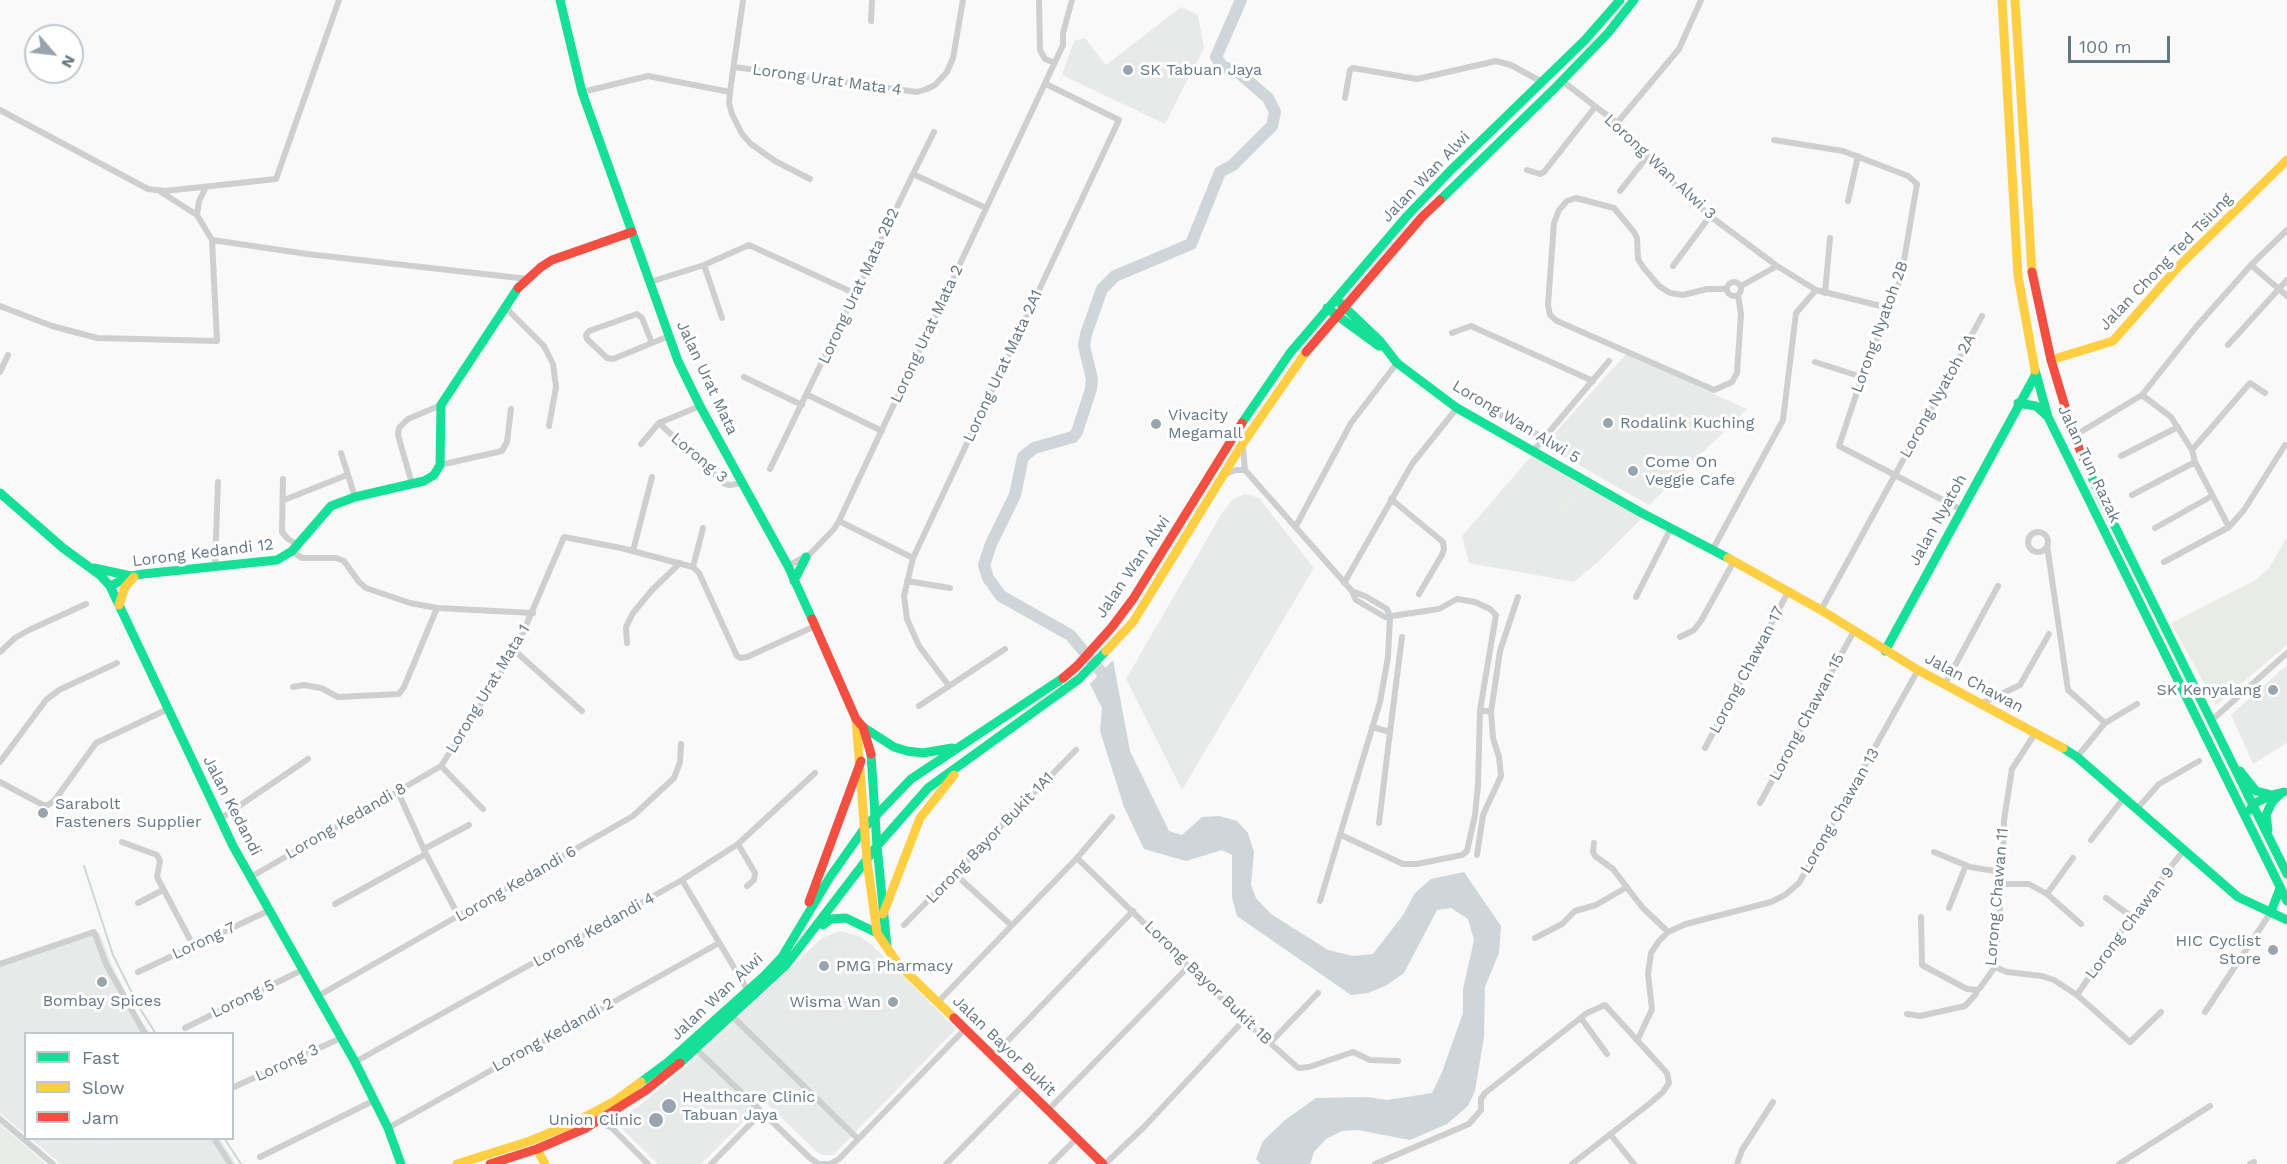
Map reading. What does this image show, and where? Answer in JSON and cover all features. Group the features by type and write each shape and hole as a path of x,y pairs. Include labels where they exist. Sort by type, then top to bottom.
{"main road":[{"name":"Jalan Urat Mata","path":"560,0 582,92 669,336 700,406 788,566 813,627 856,719"},
{"name":"Jalan Wan Alwi","path":"457,1164 555,1132 615,1101 668,1062 782,957 806,914 866,826 911,779 1056,684 1077,666 1112,627 1138,591 1258,397 1327,308 1407,216 1591,33 1620,0"},
{"name":"Jalan Wan Alwi","path":"490,1164 537,1149 598,1121 645,1091 768,984 802,945 877,846 928,788 1079,680 1121,637 1143,606 1243,442 1299,360 1422,218 1608,33 1634,0"},
{"name":"Jalan Tun Razak","path":"2002,0 2018,276 2036,374 2048,417 2287,900"},
{"name":"Jalan Tun Razak","path":"2015,0 2032,275 2051,360 2074,436 2101,498 2287,874"},
{"name":"Jalan Chong Ted Tsiung","path":"2051,360 2113,341 2178,267 2287,160"},
{"path":"295,547 325,511 355,497 424,481 434,475 440,465 441,405 504,306 528,279 552,260 632,232"},
{"name":"Lorong Wan Alwi 5","path":"1336,299 1380,341 1397,363 1457,408 1640,512"},
{"name":"Lorong Wan Alwi 5","path":"1327,308 1384,348"},
{"name":"Jalan Nyatoh","path":"1884,651 2018,403 2036,374"},
{"path":"2018,403 2036,406 2048,417"},
{"name":"Jalan Kedandi","path":"0,493 63,548 92,568 110,586 220,819 375,1100 401,1164"},
{"name":"Jalan Chawan","path":"1640,512 1713,549 1821,610 1884,651 2036,732 2077,757 2238,897 2287,920"},
{"name":"Lorong Kedandi 12","path":"110,586 135,575 277,560 295,547"},
{"path":"794,581 806,557"},
{"path":"92,568 135,575"},
{"path":"119,605 125,587 135,575"},
{"path":"856,719 863,727 894,747 907,751 936,752 961,746"},
{"path":"856,719 861,760 867,861 877,933"},
{"path":"863,727 873,761 877,846 887,947"},
{"path":"806,914 813,889 861,760"},
{"path":"2231,760 2256,791 2272,795"},
{"path":"883,914 920,818 966,761"},
{"path":"2285,791 2253,804 2250,812 2287,900"},
{"path":"2268,834 2266,815 2277,796 2285,791"},
{"path":"2271,912 2280,888"},
{"path":"802,945 827,921 838,918 855,921 877,933"},
{"name":"Jalan Bayor Bukit","path":"877,933 898,964 1104,1164"},
{"path":"537,1149 545,1164"}],"street":[{"path":"158,190 276,179 339,0"},
{"name":"Lorong Urat Mata 4","path":"743,0 730,92 729,103 732,114 742,134 761,153 810,179"},
{"path":"871,21 872,0"},
{"name":"Lorong Urat Mata 4","path":"734,67 917,92 935,85 947,72 952,58 963,0"},
{"path":"1039,0 1040,50 1045,59 1055,63"},
{"name":"Lorong Urat Mata 2","path":"788,566 806,557 827,537 839,521 1064,45 1063,33 1072,0"},
{"path":"1617,123 1679,49 1701,0"},
{"path":"1345,98 1350,70 1353,68 1417,79 1496,61 1512,65 1542,82"},
{"path":"582,92 648,76 730,92"},
{"name":"Lorong Wan Alwi 3","path":"1561,80 1617,123 1647,158 1710,216 1777,266 1816,290 1889,308"},
{"name":"Lorong Urat Mata 2A1","path":"949,686 919,646 907,619 904,596 913,558 1119,120 1046,84"},
{"path":"1527,170 1540,174 1544,172 1595,107"},
{"path":"0,110 58,139 135,183 158,190 196,215 212,240 217,341 98,338 52,326 0,306"},
{"name":"Lorong Urat Mata 2B2","path":"770,470 934,132"},
{"path":"1774,140 1843,151 1858,156 1848,201"},
{"name":"Lorong Nyatoh 2B","path":"1858,156 1908,176 1917,184 1918,191 1901,278 1862,377 1839,446 1895,476"},
{"path":"1620,191 1647,158"},
{"path":"913,174 986,208"},
{"path":"196,215 206,187"},
{"path":"1741,286 1733,282 1726,289 1707,289 1683,295 1670,293 1655,281 1638,259 1637,238 1618,212 1610,206 1580,198 1564,204 1558,210 1554,223 1548,305 1551,317 1714,390 1732,382 1737,373 1741,321 1738,295 1741,286 1777,266"},
{"path":"1673,266 1710,216"},
{"path":"2074,436 2142,395 2196,327 2251,265 2287,230"},
{"path":"1825,292 1830,238"},
{"path":"212,240 307,254 528,279"},
{"path":"650,282 704,265 752,245 854,293"},
{"path":"704,265 722,318"},
{"path":"2251,265 2287,296"},
{"path":"2228,345 2287,280"},
{"path":"1726,289 1732,297 1738,295"},
{"path":"1713,549 1783,420 1796,312 1816,290"},
{"path":"504,306 544,345 553,364 556,387 549,426"},
{"path":"652,344 642,318 637,314 589,331 586,335 587,339 610,359 652,344 669,336"},
{"name":"Lorong Nyatoh 2A","path":"1821,610 1982,316"},
{"path":"1452,333 1471,326 1593,381"},
{"path":"0,372 8,355"},
{"path":"1534,450 1609,362"},
{"path":"1815,362 1862,377"},
{"path":"1296,526 1346,432 1397,363"},
{"path":"744,377 802,405"},
{"path":"2192,450 2250,383 2265,393"},
{"path":"808,395 882,431"},
{"path":"2142,395 2163,409 2178,427 2192,450 2195,462 2229,527"},
{"path":"412,483 398,435 399,428 408,418 441,405"},
{"path":"1482,405 1544,438"},
{"name":"Lorong 3","path":"640,444 658,423 700,406"},
{"path":"1344,583 1412,465 1457,408"},
{"path":"440,465 502,451 507,442 511,409"},
{"name":"Lorong 3","path":"658,423 725,484 742,483"},
{"path":"2121,456 2178,427"},
{"path":"1243,442 1242,456 1245,470 1352,591 1356,600 1380,615 1390,616 1439,609 1457,599 1474,602 1494,612 1497,623 1486,667 1480,711 1475,815 1468,846 1464,853 1417,864 1403,864 1341,835"},
{"path":"2164,562 2229,527 2244,510 2285,445"},
{"path":"341,453 355,497"},
{"path":"2132,495 2195,462"},
{"path":"1224,474 1245,470"},
{"path":"284,500 347,475"},
{"path":"1895,476 1962,510"},
{"path":"633,551 652,477"},
{"path":"283,479 282,532 295,547"},
{"path":"215,565 219,482"},
{"path":"2155,528 2212,496"},
{"path":"1391,499 1443,542 1442,555 1419,594"},
{"path":"839,521 913,558"},
{"path":"704,528 693,567 699,573 737,656 747,657 813,627"},
{"path":"1636,597 1671,528"},
{"name":"Lorong Urat Mata 1","path":"441,766 515,651 564,537 633,551 693,567"},
{"path":"2047,546 2068,690 2105,723"},
{"name":"Lorong Kedandi 12","path":"295,547 302,558 336,558 344,561 358,582 375,593 410,603 437,608 533,613"},
{"path":"1680,637 1698,626 1734,561"},
{"path":"627,643 626,627 633,613 652,590 680,563"},
{"path":"907,581 950,588"},
{"path":"1945,684 1998,586"},
{"name":"Lorong Chawan 17","path":"1705,748 1788,592"},
{"path":"1477,855 1483,815 1501,776 1499,757 1493,738 1491,712 1500,651 1518,597"},
{"path":"0,652 15,638 29,630 86,604"},
{"path":"293,687 304,685 321,688 338,697 399,694 437,608"},
{"path":"1320,901 1383,691 1390,640 1390,616"},
{"name":"Lorong Chawan 15","path":"1760,803 1854,631"},
{"path":"1982,703 2020,685 2049,634"},
{"path":"1379,823 1402,638"},
{"path":"919,706 1005,649"},
{"path":"515,651 582,711"},
{"path":"2212,720 2287,653"},
{"path":"0,762 46,700 58,690 117,663"},
{"name":"Lorong Chawan 13","path":"1668,932 1686,924 1772,902 1785,895 1799,882 1918,670"},
{"path":"2077,757 2105,723 2137,704"},
{"path":"0,782 43,805 48,805 54,801 96,743 168,709"},
{"path":"1480,711 1491,712"},
{"path":"1372,728 1390,732"},
{"name":"Lorong Chawan 11","path":"1907,1014 1920,1016 1965,1006 1977,990 1985,984 1995,967 2004,820 2012,769 2036,732"},
{"name":"Lorong Kedandi 6","path":"318,996 459,917 643,809 674,778 680,762 681,744"},
{"name":"Lorong Bayor Bukit 1A1","path":"904,925 1076,750"},
{"path":"220,819 308,759"},
{"path":"2136,810 2159,784 2199,761"},
{"path":"441,766 483,809"},
{"name":"Lorong Kedandi 8","path":"251,877 441,766"},
{"name":"Lorong Kedandi 4","path":"355,1062 682,880 738,844 815,773"},
{"path":"397,790 459,917"},
{"path":"2091,840 2123,799"},
{"path":"938,1002 1077,858 1113,817"},
{"path":"335,904 469,825"},
{"path":"122,842 157,855 160,861 157,877 193,945"},
{"path":"1594,843 1595,856 1613,869 1641,907 1668,932 1651,953 1648,974 1651,1013 1638,1039"},
{"path":"738,844 755,873 754,880 747,886"},
{"name":"Lorong Chawan 9","path":"2077,995 2132,917 2183,851"},
{"path":"1934,852 1966,865 2001,873"},
{"name":"Lorong Bayor Bukit 1B","path":"1077,858 1244,1020 1299,1068 1309,1067 1353,1052 1370,1060 1398,1060"},
{"path":"2047,894 2073,858"},
{"path":"1949,908 1966,865"},
{"path":"955,874 1011,925"},
{"path":"682,880 748,990"},
{"path":"2001,884 2030,884 2047,894 2080,924"},
{"path":"1535,938 1562,924 1575,911 1596,905 1627,887"},
{"path":"138,903 163,890"},
{"path":"2106,898 2132,917"},
{"name":"Lorong 7","path":"138,972 270,910"},
{"path":"993,1056 1133,911"},
{"path":"2205,1012 2271,912"},
{"path":"1921,917 1922,965 1967,989 1977,990"},
{"path":"0,964 94,932 101,951 145,1032"},
{"name":"Lorong Kedandi 2","path":"388,1128 719,943"},
{"path":"1048,1110 1189,966"},
{"path":"1995,967 2007,972 2048,977 2077,995 2130,1042 2160,1012"},
{"name":"Lorong 5","path":"185,1028 302,970"},
{"path":"1270,1043 1318,993"},
{"path":"1375,1164 1469,1124 1481,1110 1481,1099 1485,1093 1581,1018 1597,1007 1605,1005 1667,1073 1669,1083 1663,1092 1572,1164"},
{"path":"732,1016 858,1139"},
{"path":"1581,1018 1607,1054"},
{"path":"1104,1164 1143,1127 1244,1020"},
{"path":"696,1049 819,1164 835,1162 965,1029"},
{"name":"Lorong 3","path":"234,1087 341,1038"},
{"path":"946,1164 1023,1086"},
{"path":"260,1157 375,1100"},
{"path":"1737,1164 1742,1150 1773,1102"},
{"path":"2119,1164 2210,1106"},
{"path":"711,1164 762,1112"},
{"path":"0,1119 24,1139"},
{"path":"598,1121 612,1128 647,1163"},
{"path":"1610,1134 1634,1164"},
{"path":"1051,1164 1077,1138"},
{"path":"25,1140 53,1164"},
{"path":"215,1140 230,1164"}],"shaded area":[{"name":"SK Tabuan Jaya","path":"1181,7 1198,15 1204,48 1165,124 1062,75 1074,41 1085,38 1106,65"},
{"path":"1626,354 1747,409 1649,505 1544,445"},
{"path":"1644,420 1650,423 1611,467 1606,462"},
{"path":"1534,453 1643,517 1600,560 1574,582 1469,563 1462,536"},
{"path":"1571,493 1581,498 1554,522 1547,519"},
{"path":"1245,494 1259,498 1314,568 1182,790 1126,679 1222,513 1233,499"},
{"path":"2287,537 2287,645 2216,705 2171,623 2256,580 2269,568"},
{"path":"1113,660 1130,751 1169,831 1182,835 1202,817 1219,816 1237,821 1248,833 1254,852 1251,885 1256,898 1271,914 1328,950 1353,956 1373,954 1403,915 1415,893 1431,879 1464,872 1501,926 1499,953 1485,987 1484,1037 1475,1091 1468,1106 1447,1124 1410,1140 1358,1130 1342,1131 1326,1139 1314,1152 1310,1164 1261,1164 1256,1159 1263,1141 1285,1120 1316,1098 1367,1097 1387,1100 1432,1093 1463,1013 1463,989 1474,940 1468,919 1451,908 1437,910 1404,973 1387,985 1368,993 1351,995 1237,916 1232,897 1232,855 1222,850 1186,861 1144,849 1124,807 1100,731 1102,708 1090,684"},
{"name":"SK Kenyalang","path":"2287,665 2287,743 2253,764 2231,715"},
{"path":"840,931 861,937 874,947 956,1029 833,1155 822,1155 816,1151 764,1101 701,1164 658,1164 613,1120 638,1107 696,1058 822,938"},
{"path":"99,932 112,965 136,1013 149,1032 24,1032 24,1133 0,1113 0,966"},
{"path":"0,1124 46,1164 0,1164"},
{"path":"32,1140 221,1140 236,1164 61,1164"}],"waterway":[{"path":"1109,685 1108,680 1070,635 1001,596 988,578 984,565 991,544 1015,495 1023,457 1034,448 1073,437 1077,432 1092,379 1084,346 1086,334 1102,289 1115,276 1191,244 1220,172 1233,165 1272,126 1275,112 1268,98 1238,72 1222,66 1216,57 1241,0"},
{"path":"84,866 113,955 139,1007 155,1032"},
{"path":"225,1140 241,1164"}],"traffic: fast":[{"path":"560,0 582,92 678,361 700,406 788,566 812,619"},
{"path":"1242,423 1290,353 1407,216 1585,40 1620,0"},
{"path":"1440,200 1554,89 1608,33 1634,0"},
{"path":"110,586 131,576 143,574 277,560 292,551 331,506 355,497 424,481 434,475 440,465 441,405 518,288"},
{"path":"1336,299 1380,341 1397,363 1457,408 1640,512 1728,558"},
{"path":"1327,308 1379,346"},
{"path":"2035,370 2048,417 2287,901"},
{"path":"1885,651 2036,374"},
{"path":"2018,403 2036,406 2047,416"},
{"path":"2086,464 2287,874"},
{"path":"0,493 63,548 100,575 110,586 233,846 355,1062 388,1128 401,1164"},
{"path":"794,581 806,557"},
{"path":"94,568 131,576"},
{"path":"680,1063 786,965 877,846 928,788 1079,679 1106,651"},
{"path":"641,1082 668,1062 782,957 830,877 866,826 911,779 1063,678"},
{"path":"863,727 894,747 907,751 923,753 952,748"},
{"path":"2063,748 2077,757 2238,897 2287,920"},
{"path":"871,754 887,947"},
{"path":"2240,771 2256,791 2272,795 2284,792"},
{"path":"2268,830 2266,815 2272,802 2280,794"},
{"path":"2250,810 2253,804 2272,795"},
{"path":"2271,912 2280,888"},
{"path":"823,925 831,919 846,918 877,933"}],"traffic: slow":[{"path":"2002,0 2018,276 2035,370"},
{"path":"2015,0 2032,272"},
{"path":"2051,360 2113,341 2178,267 2287,160"},
{"path":"1106,651 1133,622 1243,443 1306,352"},
{"path":"1728,558 1821,610 1918,670 2063,748"},
{"path":"119,605 125,587 134,577"},
{"path":"856,719 867,861 877,933 898,964 954,1018"},
{"path":"883,914 920,818 954,775"},
{"path":"457,1164 530,1141 574,1123 615,1101 641,1082"},
{"path":"537,1149 545,1164"}],"traffic: jam":[{"path":"1306,352 1422,217 1440,200"},
{"path":"518,288 552,260 632,232"},
{"path":"2032,272 2051,360 2074,436 2086,464"},
{"path":"1063,678 1112,627 1133,599 1242,423"},
{"path":"812,619 856,719 863,727 871,754"},
{"path":"809,902 861,761"},
{"path":"954,1018 1103,1164"},
{"path":"490,1164 537,1149 586,1128 645,1091 680,1063"}],"place":[{"name":"SK Tabuan Jaya","path":"1128,70"},
{"name":"Rodalink Kuching","path":"1608,423"},
{"name":"Vivacity Megamall","path":"1156,424"},
{"name":"Come On Veggie Cafe","path":"1633,471"},
{"name":"SK Kenyalang","path":"2273,690"},
{"name":"Sarabolt Fasteners Supplier","path":"43,813"},
{"name":"HIC Cyclist Store","path":"2273,950"},
{"name":"PMG Pharmacy","path":"824,966"},
{"name":"Bombay Spices","path":"102,982"},
{"name":"Wisma Wan","path":"893,1002"},
{"name":"Healthcare Clinic Tabuan Jaya","path":"669,1106"},
{"name":"Union Clinic","path":"656,1120"}]}
